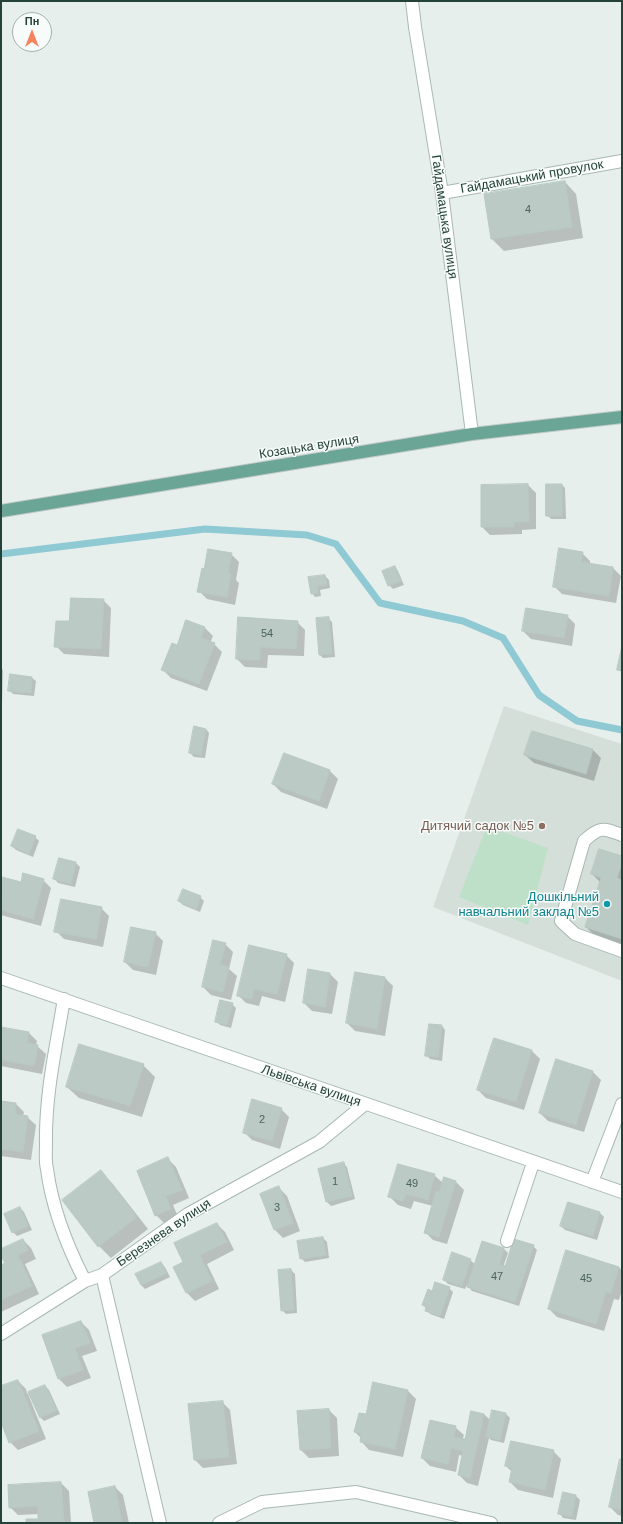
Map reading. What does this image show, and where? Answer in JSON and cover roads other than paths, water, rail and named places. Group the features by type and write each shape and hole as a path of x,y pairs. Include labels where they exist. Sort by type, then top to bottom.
{"main road":[{"name":"Козацька вулиця","path":"1,511 472,434 622,417"}],"street":[{"name":"Гайдамацька вулиця","path":"412,1 442,193 472,434"},
{"name":"Гайдамацький провулок","path":"442,193 622,161"},
{"path":"622,836 605,829 593,832 584,841 561,921 574,934 622,951"},
{"name":"Львівська вулиця","path":"1,978 533,1163 622,1192"},
{"path":"64,999 48,1094 46,1168 56,1212 73,1258 85,1281"},
{"name":"Березнева вулиця","path":"1,1334 85,1281 102,1275 188,1214 320,1142 365,1104"},
{"path":"592,1182 622,1104"},
{"path":"507,1241 533,1163"},
{"path":"102,1275 160,1523"},
{"path":"219,1523 262,1502 356,1492 490,1523"}],"waterway":[{"path":"1,554 205,529 307,535 336,544 380,603 463,621 503,638 539,695 577,721 622,730"}],"place":[{"name":"Дитячий садок №5","path":"542,826"},
{"name":"Дошкільний навчальний заклад №5","path":"607,904"}]}
